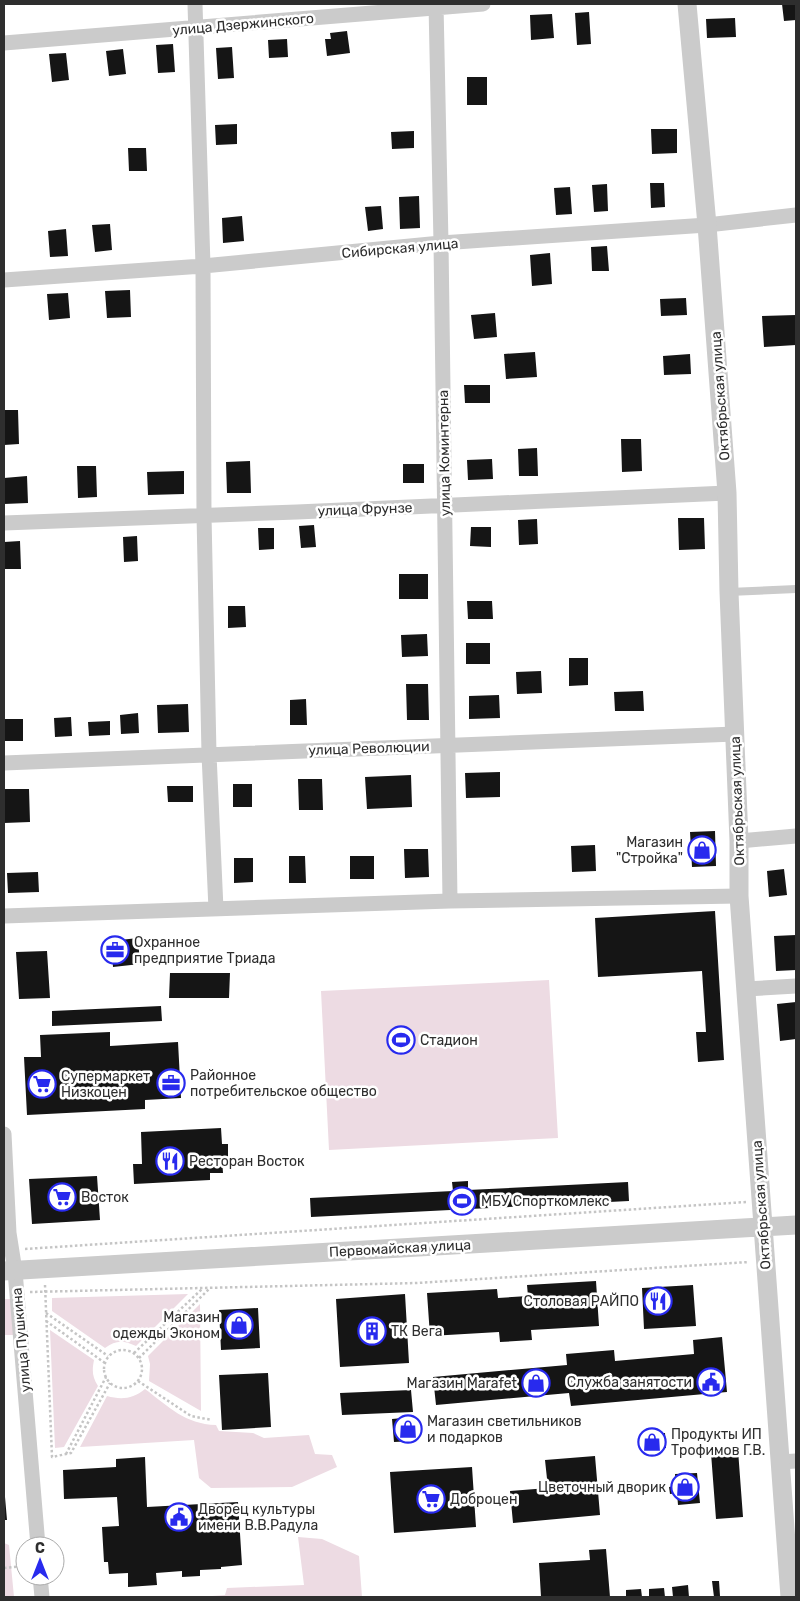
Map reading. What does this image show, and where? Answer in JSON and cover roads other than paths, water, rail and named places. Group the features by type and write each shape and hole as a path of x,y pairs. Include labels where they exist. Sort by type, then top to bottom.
{"street":[{"path":"195,4 203,266 204,515 209,754 216,909"},
{"name":"улица Дзержинского","path":"4,43 436,6 482,4"},
{"name":"Октябрьская улица","path":"687,4 707,225 727,493 739,841 739,896 765,1261 788,1461 790,1597"},
{"name":"улица Коминтерна","path":"436,6 450,901"},
{"name":"Сибирская улица","path":"4,280 203,266 441,243 707,225 796,214"},
{"name":"улица Фрунзе","path":"4,523 727,493"},
{"name":"улица Революции","path":"4,763 735,734"},
{"path":"739,841 796,836"},
{"path":"4,916 450,901 739,896"},
{"path":"746,989 796,986"},
{"name":"улица Пушкина","path":"4,1134 9,1233 12,1250 10,1271 17,1292 37,1536"},
{"name":"Первомайская улица","path":"10,1271 796,1225"}],"lane":[{"path":"729,592 796,589"}],"place":[{"name":"Магазин \"Стройка\"","path":"702,850"},
{"name":"Охранное предприятие Триада","path":"115,950"},
{"name":"Стадион","path":"401,1040"},
{"name":"Районное потребительское общество","path":"171,1083"},
{"name":"Супермаркет Низкоцен","path":"42,1084"},
{"name":"Ресторан Восток","path":"170,1161"},
{"name":"Восток","path":"62,1197"},
{"name":"МБУ Спорткомлекс","path":"462,1201"},
{"name":"Столовая РАЙПО","path":"658,1301"},
{"name":"Магазин одежды Эконом","path":"239,1325"},
{"name":"ТК Вега","path":"372,1331"},
{"name":"Служба занятости","path":"711,1382"},
{"name":"Магазин Marafet","path":"536,1383"},
{"name":"Магазин светильников и подарков","path":"408,1429"},
{"name":"Продукты ИП Трофимов Г.В.","path":"652,1442"},
{"name":"Цветочный дворик","path":"685,1487"},
{"name":"Доброцен","path":"431,1499"},
{"name":"Дворец культуры имени В.В.Радула","path":"179,1517"}]}
